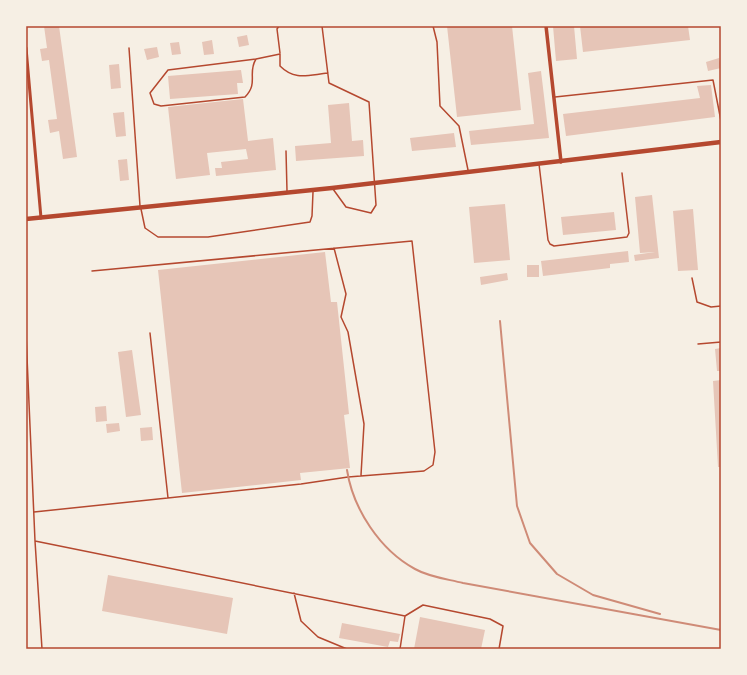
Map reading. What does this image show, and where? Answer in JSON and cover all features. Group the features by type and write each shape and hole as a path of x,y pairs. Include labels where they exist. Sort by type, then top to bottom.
{"main road":[{"path":"26,220 332,188 721,142"}],"street":[{"path":"546,26 561,162"},
{"path":"26,48 41,218"}],"lane":[{"path":"279,26 277,29 280,66 287,73 297,77 328,73"},
{"path":"322,26 329,83 369,102 376,205 371,213 346,207 332,188"},
{"path":"433,26 437,42 440,106 458,126 469,172"},
{"path":"129,48 140,208 145,228 158,237 208,237 310,222 312,216 313,190"},
{"path":"256,59 252,68 253,84 251,91 245,97 161,106 154,104 150,98 150,93 153,87 168,70 172,68 256,59 280,54"},
{"path":"553,97 713,80 721,121"},
{"path":"286,151 287,193"},
{"path":"539,164 548,240 550,244 554,246 627,237 629,233 622,173"},
{"path":"34,512 362,476 424,471 433,465 435,452 412,241 92,271"},
{"path":"334,248 346,294 341,317 348,332 364,424 362,476"},
{"path":"692,278 697,302 711,307 721,306"},
{"path":"150,333 168,498"},
{"path":"26,334 35,541 42,649"},
{"path":"698,344 721,342"},
{"path":"35,541 405,616 423,605 490,619 503,626 499,649"},
{"path":"294,594 301,621 318,637 347,649"},
{"path":"400,649 405,616"}],"building":[{"path":"44,26 59,26 77,157 63,159 59,131 50,133 48,120 57,119 49,60 42,61 40,49 47,48"},
{"path":"447,26 512,26 521,110 457,117"},
{"path":"553,26 574,26 577,59 556,61"},
{"path":"580,26 688,26 690,40 583,52"},
{"path":"247,35 249,45 239,47 237,37"},
{"path":"212,40 214,54 204,55 202,42"},
{"path":"179,42 181,54 172,55 170,43"},
{"path":"157,47 159,57 147,60 144,49"},
{"path":"719,58 721,68 708,71 706,62"},
{"path":"119,64 121,88 111,89 109,65"},
{"path":"241,70 243,83 237,83 238,94 170,99 168,76"},
{"path":"541,71 549,138 471,145 469,131 534,124 528,73"},
{"path":"711,85 715,117 566,136 563,114 700,98 697,86"},
{"path":"243,99 248,141 273,138 276,170 216,176 215,168 222,168 221,162 248,159 246,149 207,153 210,175 176,179 168,107"},
{"path":"349,103 352,141 363,140 364,156 296,161 295,146 331,143 328,105"},
{"path":"124,112 126,136 116,137 113,113"},
{"path":"454,133 456,147 412,151 410,138"},
{"path":"127,159 129,180 120,181 118,160"},
{"path":"652,195 659,258 635,261 634,255 655,252 640,253 635,197"},
{"path":"505,204 510,260 474,263 469,207"},
{"path":"693,209 698,270 678,271 673,211"},
{"path":"614,212 616,230 563,235 561,217"},
{"path":"628,251 629,262 610,264 610,268 543,276 541,261"},
{"path":"325,252 331,302 337,302 349,414 344,415 350,468 300,473 301,480 182,493 158,270"},
{"path":"527,265 539,265 539,277 527,277"},
{"path":"507,273 508,280 481,285 480,277"},
{"path":"721,348 721,371 717,371 715,349"},
{"path":"132,350 141,415 126,417 118,352"},
{"path":"721,380 721,467 718,467 713,381"},
{"path":"106,406 107,421 96,422 95,407"},
{"path":"119,423 120,431 107,433 106,424"},
{"path":"152,427 153,440 141,441 140,428"},
{"path":"108,575 233,598 227,634 102,611"},
{"path":"420,617 485,630 481,649 414,649"},
{"path":"342,623 400,634 398,642 390,641 388,647 339,638"}],"railway":[{"path":"500,321 517,506 530,543 557,574 593,595 660,614"},
{"path":"347,470 355,499 370,527 390,551 402,561 420,572 463,583 721,630"}]}
